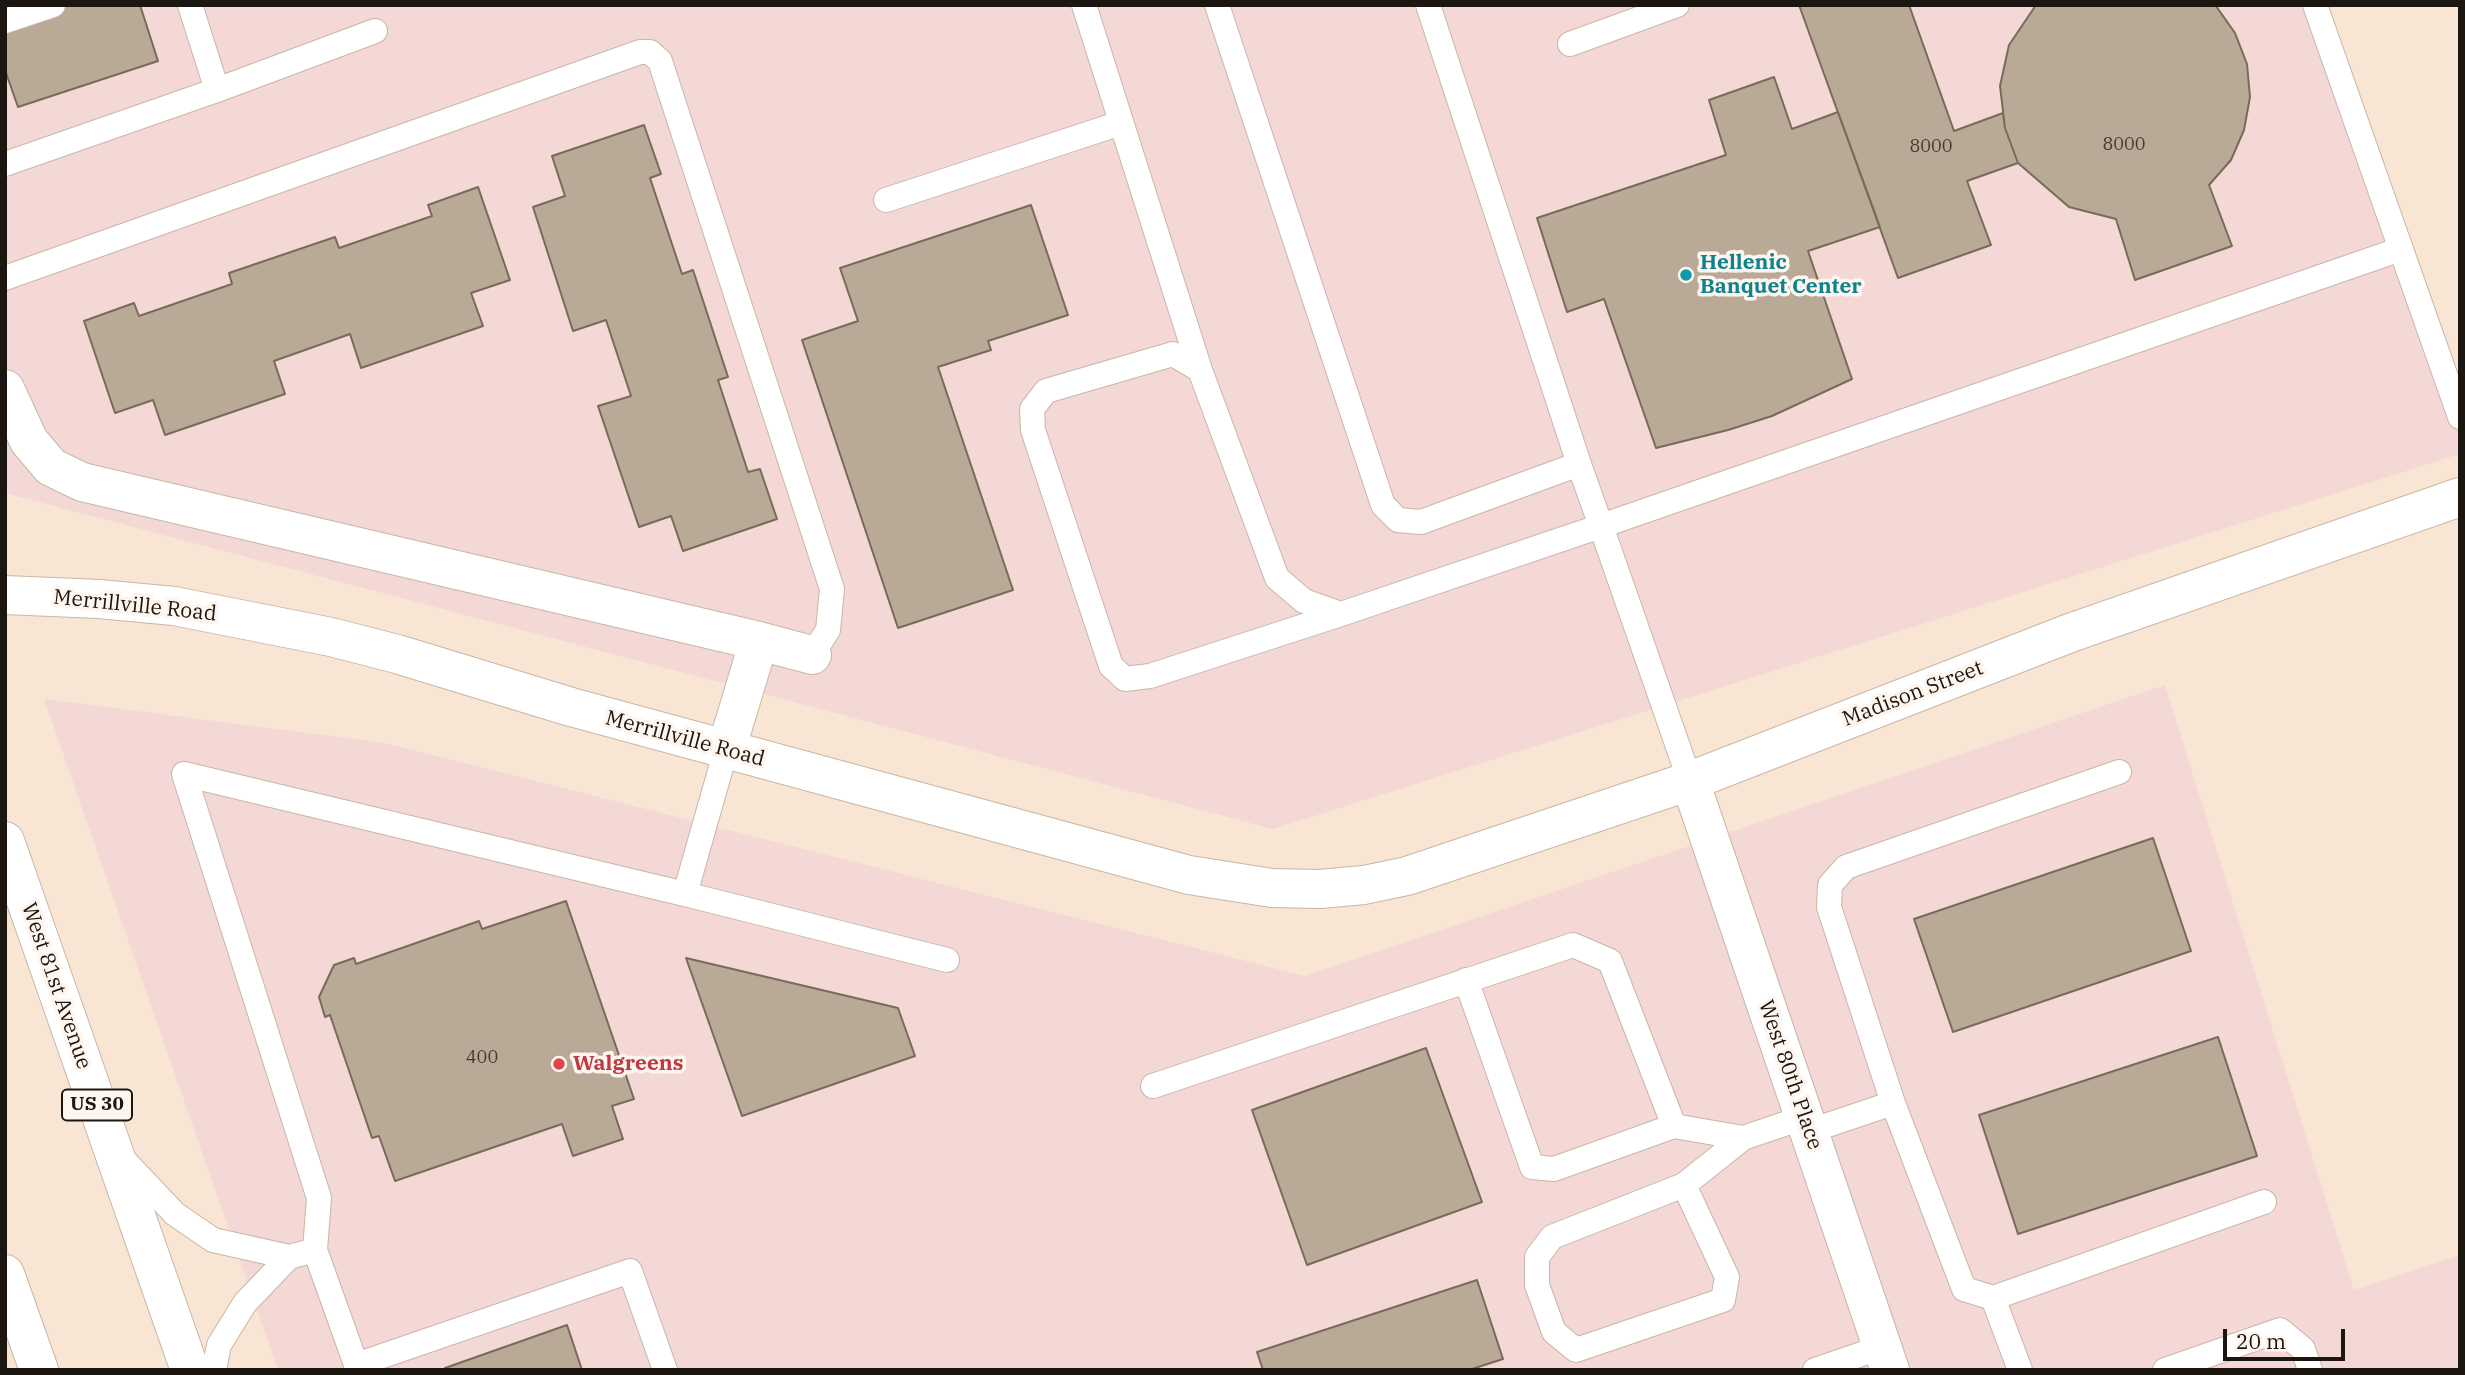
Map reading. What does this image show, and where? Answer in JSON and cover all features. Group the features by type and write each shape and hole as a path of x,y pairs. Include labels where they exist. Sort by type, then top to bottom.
{"street":[{"path":"5,389 36,450 51,467 82,482 759,640 812,655"},
{"name":"Madison Street","path":"1364,885 1442,865 1690,781 2070,633 2460,497"},
{"name":"Merrillville Road","path":"5,595 99,598 174,606 331,637 726,750 1189,875 1272,888 1321,889 1364,885"},
{"path":"726,750 759,640"},
{"name":"West 80th Place","path":"1690,781 1886,1358"},
{"name":"West 81st Avenue","path":"5,841 190,1370"},
{"path":"5,1274 39,1370"}],"lane":[{"path":"5,21 53,5"},
{"path":"190,5 217,90"},
{"path":"1084,5 1200,370 1277,578 1304,601 1341,614"},
{"path":"1217,5 1383,505 1398,520 1421,522 1579,464"},
{"path":"1428,5 1579,464 1690,781"},
{"path":"1570,44 1678,5"},
{"path":"2315,5 2460,417"},
{"path":"5,164 375,32"},
{"path":"5,278 640,52 650,52 660,61 832,589 828,630 812,655"},
{"path":"886,200 1121,122"},
{"path":"1200,370 1174,354 1046,391 1032,409 1033,430 1111,666 1125,678 1150,676 1341,614 2401,248"},
{"path":"685,894 726,750"},
{"path":"2119,772 1846,867 1830,885 1829,907 1893,1103 1965,1289 1993,1298 2264,1202"},
{"path":"665,1370 630,1272 357,1367 315,1250 320,1198 184,774 947,960"},
{"path":"1153,1086 1573,945 1610,961 1674,1126"},
{"path":"1466,980 1532,1167 1554,1169 1674,1126 1743,1138 1893,1103"},
{"path":"1684,1185 1727,1277 1723,1300 1576,1350 1553,1332 1537,1285 1537,1257 1552,1237 1684,1185 1743,1138"},
{"path":"112,1147 175,1214 213,1240 289,1257 315,1250"},
{"path":"214,1370 219,1345 245,1303 289,1257"},
{"path":"1993,1298 2020,1370"},
{"path":"2165,1370 2280,1331 2303,1349 2310,1370"},
{"path":"1815,1370 1886,1358"}],"shaded area":[{"path":"5,5 2322,5 2460,415 2460,454 1273,829 5,493"},
{"path":"2165,685 2354,1290 2460,1255 2460,1370 278,1370 44,699 385,743 1305,976"}],"building":[{"path":"56,5 140,5 158,61 18,107 5,70 5,22"},
{"path":"1799,5 1909,5 1954,131 2003,113 2005,128 2018,163 1967,181 1991,245 1898,278"},
{"path":"2036,5 2216,6 2235,33 2247,64 2250,97 2244,130 2231,160 2209,185 2232,246 2135,280 2116,219 2069,207 2018,163 2005,128 2000,86 2009,45"},
{"name":"Hellenic Banquet Center","path":"1774,77 1792,129 1838,112 1880,227 1808,251 1852,379 1772,416 1656,448 1604,299 1567,312 1537,218 1726,155 1709,100"},
{"path":"644,125 661,174 650,178 682,274 693,270 728,377 718,380 748,472 760,469 777,519 683,551 671,516 639,527 598,406 631,396 606,320 573,331 533,207 565,196 552,156"},
{"path":"478,187 510,280 471,293 483,326 361,368 350,334 274,361 285,394 165,435 153,400 115,413 84,321 134,303 139,316 232,284 229,273 335,237 339,248 432,216 428,205"},
{"path":"1031,205 1068,315 988,341 991,350 938,367 1013,590 898,628 802,340 858,321 840,268"},
{"path":"2153,838 2191,951 1953,1032 1914,919"},
{"name":"Walgreens","path":"566,901 634,1099 612,1106 623,1139 573,1156 562,1124 395,1181 379,1136 372,1138 330,1015 325,1017 319,997 334,965 354,958 356,964 479,921 482,929"},
{"path":"686,958 898,1008 915,1056 742,1116"},
{"path":"2218,1037 2257,1156 2018,1234 1979,1115"},
{"path":"1426,1048 1482,1202 1307,1265 1252,1110"},
{"path":"1477,1280 1503,1359 1469,1370 1263,1370 1257,1352"},
{"path":"567,1325 582,1370 445,1370 445,1368"}],"place":[{"name":"Hellenic Banquet Center","path":"1686,275"},
{"name":"Walgreens","path":"559,1064"}]}
